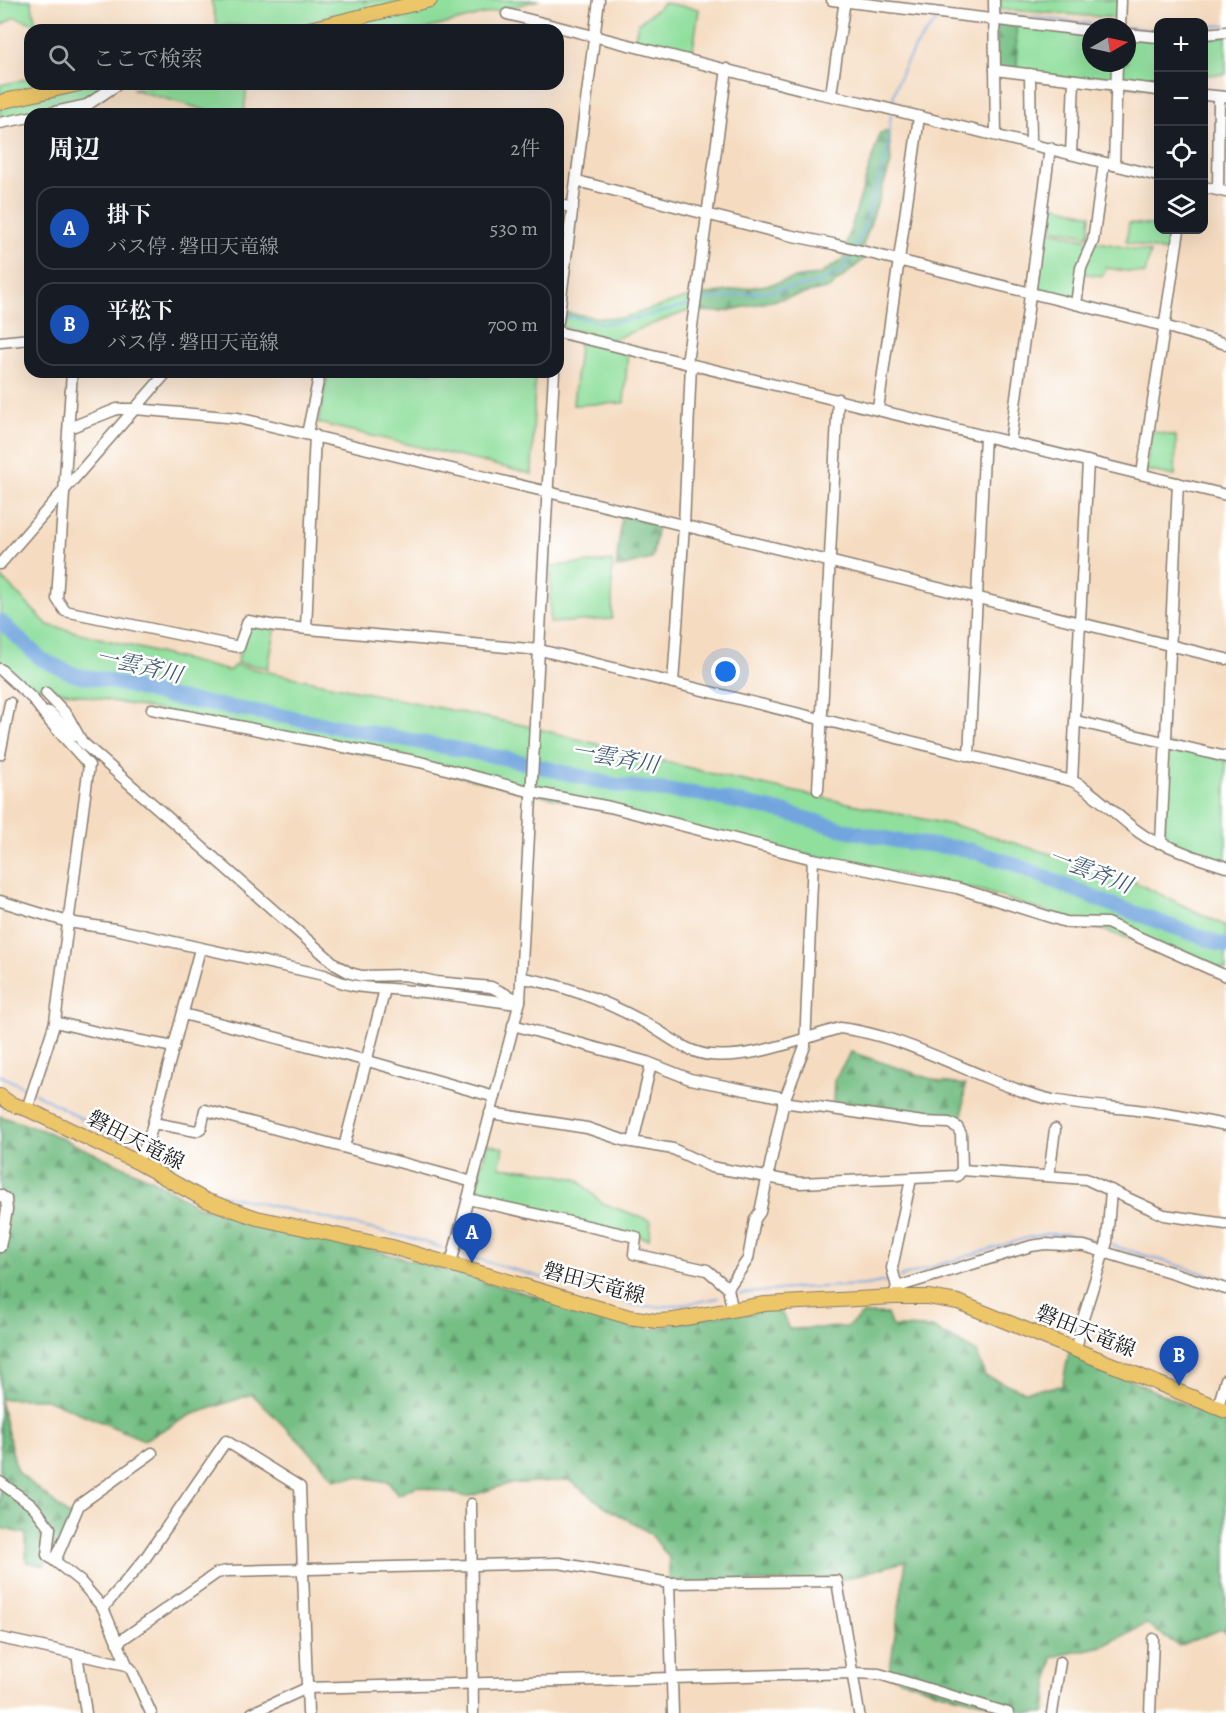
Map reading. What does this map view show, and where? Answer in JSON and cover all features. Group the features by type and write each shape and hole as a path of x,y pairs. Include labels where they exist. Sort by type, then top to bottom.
{"main road":[{"path":"330,24 430,0"},
{"path":"0,102 53,90"},
{"name":"磐田天竜線","path":"4,1101 27,1109 137,1162 206,1200 257,1218 392,1247 613,1312 646,1320 674,1320 732,1308 895,1286 928,1297 958,1302 1222,1409"}],"street":[{"path":"564,276 599,0"},
{"path":"832,0 1082,30"},
{"path":"994,0 996,134"},
{"path":"1120,18 1121,0"},
{"path":"831,94 845,1"},
{"path":"507,14 547,24"},
{"path":"564,28 1154,175"},
{"path":"1208,34 1226,32"},
{"path":"1136,35 1154,37"},
{"path":"673,683 684,526 689,363 727,69"},
{"path":"995,70 1154,90"},
{"path":"1076,304 1082,268 1093,241 1109,164 1117,72"},
{"path":"1030,74 1031,144"},
{"path":"1071,154 1074,80"},
{"path":"89,108 111,90"},
{"path":"1208,96 1223,97 1222,191"},
{"path":"878,409 918,117"},
{"path":"0,123 24,118"},
{"path":"1010,442 1050,148"},
{"path":"577,181 789,235 1030,292 1226,344"},
{"path":"564,206 573,208"},
{"path":"1142,474 1178,234"},
{"path":"564,333 1226,495"},
{"path":"0,342 24,340"},
{"path":"72,378 57,599 64,610 239,647 248,621 276,626 540,650 1072,781 1082,785 1129,824 1155,842 1226,867"},
{"path":"0,564 162,378"},
{"path":"306,628 311,434 320,378"},
{"path":"451,1263 519,1003 523,978 554,378"},
{"path":"818,790 838,399"},
{"path":"69,428 117,409 238,418 1226,659"},
{"path":"969,756 985,436"},
{"path":"1072,781 1088,461"},
{"path":"1161,843 1178,483"},
{"path":"0,669 242,884 336,964 350,973 375,977 405,975 436,982 491,987 519,1003"},
{"path":"46,693 68,715 82,742"},
{"path":"27,1109 55,1022 89,765 51,723 33,699"},
{"path":"0,754 10,704"},
{"path":"152,709 420,762 532,792 610,807 813,860 957,888 1066,922 1107,923 1226,976"},
{"path":"1076,721 1226,757"},
{"path":"728,1288 748,1259 755,1220 760,1212 769,1178 784,1100 806,1046 813,860"},
{"path":"0,902 68,922 115,929 324,975 351,986 519,1003"},
{"path":"137,1162 148,1142 200,949"},
{"path":"523,978 550,982 576,991 643,1021 692,1050 709,1055 740,1055 840,1028 863,1031 1021,1090 1054,1100 1148,1111 1226,1125"},
{"path":"344,1147 385,989"},
{"path":"183,1014 368,1061 495,1097"},
{"path":"55,1022 174,1047"},
{"path":"490,1113 587,1128 633,1142 673,1149 711,1167 800,1183 957,1176 962,1170 961,1134 957,1127 949,1123 923,1122 784,1100 690,1079 651,1064 513,1025"},
{"path":"633,1142 651,1064"},
{"path":"153,1123 196,1131 201,1128 205,1110 472,1182"},
{"path":"1049,1176 1055,1129"},
{"path":"962,1170 1086,1179 1164,1215 1226,1224"},
{"path":"911,1179 892,1268 895,1286 1031,1245 1045,1244 1106,1248 1226,1289"},
{"path":"1076,1350 1081,1325 1106,1248 1111,1190"},
{"path":"0,1195 6,1199 7,1210 0,1247"},
{"path":"468,1199 636,1237 634,1254 707,1270 728,1288 732,1308"},
{"path":"1222,1409 1226,1379"},
{"path":"103,1608 144,1560 226,1441 300,1487 308,1713"},
{"path":"55,1561 79,1505 152,1453"},
{"path":"0,1482 34,1507 50,1528 47,1555 80,1581 103,1608 127,1665 151,1713"},
{"path":"471,1504 473,1713"},
{"path":"117,1643 217,1573 559,1563 669,1583 837,1581 859,1713"},
{"path":"669,1583 673,1713"},
{"path":"0,1638 127,1665"},
{"path":"1150,1713 1153,1639"},
{"path":"77,1654 86,1713"},
{"path":"1052,1713 1060,1662"},
{"path":"252,1713 307,1688 852,1673 879,1674 1008,1713"}],"green space":[{"path":"0,0 31,0 36,24 14,17 0,26"},
{"path":"211,0 366,0 363,2 370,0 539,0 445,24 217,24"},
{"path":"997,0 1119,0 1117,18 997,9"},
{"path":"664,3 699,9 692,56 633,45 638,24"},
{"path":"997,21 1016,23 1017,72 995,70"},
{"path":"1016,23 1082,30 1082,72 1136,72 1136,37 1154,41 1154,89 1017,72"},
{"path":"1226,36 1226,74 1208,75 1208,38"},
{"path":"24,79 24,90 109,90 87,105 73,108 24,108 24,116 0,123 0,85"},
{"path":"135,90 246,90 245,108 198,108"},
{"path":"889,131 891,163 861,251 845,247 880,133"},
{"path":"1046,203 1091,215 1089,236 1043,226"},
{"path":"1129,223 1154,226 1154,234 1173,234 1170,253 1126,242"},
{"path":"1043,229 1150,252 1145,274 1106,268 1102,276 1081,273 1076,304 1033,293"},
{"path":"846,255 860,255 864,259 830,288 722,312 698,311 703,295 819,275"},
{"path":"689,297 695,308 611,340 564,328 567,313 601,318 623,318"},
{"path":"580,337 628,349 624,403 573,405"},
{"path":"327,378 535,378 532,474 318,423"},
{"path":"1151,431 1176,436 1175,476 1146,470"},
{"path":"622,511 659,520 652,559 616,568"},
{"path":"612,561 612,619 550,623 551,566"},
{"path":"0,576 48,625 229,671 235,665 527,726 725,777 961,827 1120,875 1226,926 1226,970 982,891 752,844 257,729 23,684 0,669"},
{"path":"248,621 276,626 268,668 237,663"},
{"path":"1166,743 1226,761 1226,862 1165,844"},
{"path":"851,1052 940,1082 965,1085 962,1122 833,1105 834,1080"},
{"path":"0,1116 45,1131 151,1179 197,1206 378,1251 650,1329 719,1315 779,1307 789,1329 847,1327 863,1314 887,1314 892,1327 932,1328 977,1352 985,1376 1024,1391 1062,1386 1069,1352 1176,1401 1226,1420 1226,1633 1222,1629 1179,1646 1146,1624 1103,1646 1052,1657 1045,1713 1027,1713 935,1691 889,1675 906,1561 837,1581 669,1583 669,1558 650,1533 606,1507 568,1480 508,1484 467,1497 417,1486 398,1495 389,1482 358,1477 335,1479 252,1394 191,1415 144,1440 46,1399 0,1399"},
{"path":"487,1144 504,1148 499,1167 532,1170 577,1179 602,1203 651,1221 649,1239 474,1196"},
{"path":"0,1400 17,1471 73,1519 59,1548 49,1556 44,1566 26,1562 26,1534 0,1528"}],"waterway":[{"path":"996,14 1082,23"},
{"path":"892,105 903,68 940,17"},
{"path":"1208,27 1226,25"},
{"path":"1136,28 1154,30"},
{"path":"856,247 887,154 891,114"},
{"path":"700,301 816,284 843,270 854,252"},
{"path":"564,320 569,316 603,323 626,321 692,304"},
{"name":"一雲斉川","path":"0,621 41,659 75,675 106,680 174,698 509,759 615,785 699,794 784,812 842,829 897,841 966,849 1011,863 1102,901 1226,946"},
{"path":"0,1075 29,1090"},
{"path":"35,1093 140,1151"},
{"path":"145,1154 216,1193 418,1240 442,1248"},
{"path":"900,1277 1046,1234 1065,1234 1103,1243"},
{"path":"1111,1245 1226,1280"},
{"path":"464,1255 635,1305 667,1306 718,1298"},
{"path":"740,1294 799,1288 867,1285 891,1280"}],"place":[{"name":"掛下","path":"472,1263"},
{"name":"平松下","path":"1179,1386"}]}
